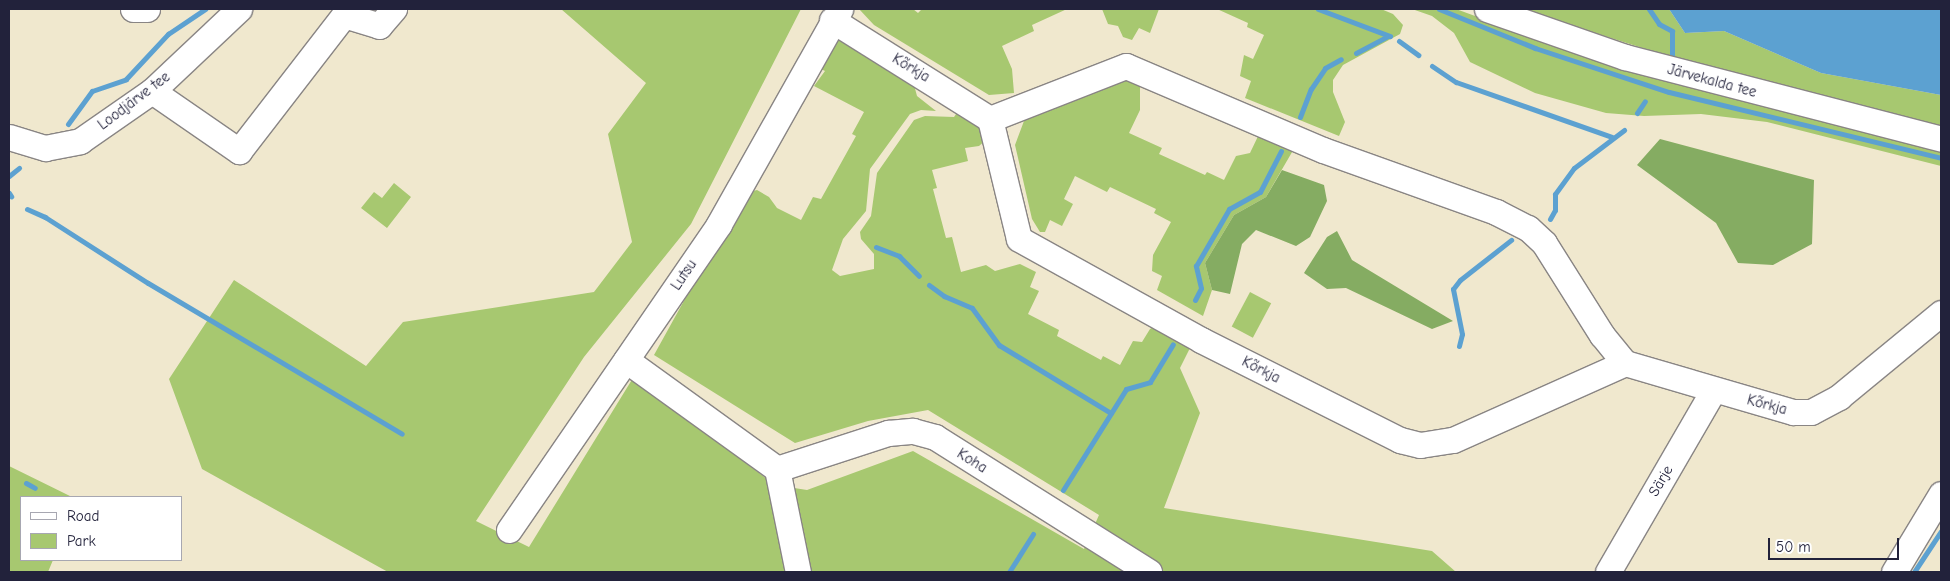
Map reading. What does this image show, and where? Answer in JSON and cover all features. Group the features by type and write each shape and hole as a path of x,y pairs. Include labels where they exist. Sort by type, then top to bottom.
{"street":[{"path":"133,9 147,9"},
{"name":"Loodjärve tee","path":"9,137 45,148 80,141 152,91 239,9"},
{"path":"152,91 239,151 341,12 379,26 394,9"},
{"name":"Järvekalda tee","path":"1487,9 1634,60 1941,139"},
{"name":"Kõrkja","path":"836,14 990,119 1019,239 1201,340 1400,440 1420,445 1453,440 1625,363 1713,391 1793,412 1811,412 1839,397 1941,313"},
{"name":"Lutsu","path":"510,530 718,224 836,14"},
{"path":"990,119 1126,66 1323,150 1496,212 1528,228 1544,243 1602,335 1625,363"},
{"path":"626,360 777,469 798,572"},
{"name":"Särje","path":"1608,572 1713,391"},
{"name":"Koha","path":"777,469 888,433 914,431 935,437 1149,572"},
{"path":"1894,572 1941,494"}],"green space":[{"path":"561,9 801,9 691,224 584,357 476,521 529,547 633,378 775,485 807,490 913,451 1084,549 1099,515 928,410 868,421 795,443 654,355 743,194 757,190 769,197 777,208 801,220 813,197 821,199 856,136 852,134 864,112 814,86 825,71 815,66 837,39 850,41 913,81 917,96 936,111 921,110 910,114 870,169 866,211 843,239 832,270 840,276 874,269 874,254 861,239 860,232 871,216 877,173 914,120 925,116 954,117 961,107 982,122 987,139 979,146 965,148 968,161 932,170 937,188 933,189 946,238 952,237 961,272 986,265 995,271 1020,264 1036,272 1030,287 1039,291 1028,314 1059,330 1057,336 1101,360 1103,356 1120,365 1133,341 1142,342 1150,329 1158,324 1193,342 1180,368 1200,413 1164,508 1432,551 1456,572 388,572 202,469 169,379 234,280 366,366 403,322 594,292 632,242 608,134 646,83"},
{"path":"859,9 913,9 918,13 922,9 1067,9 1032,25 1034,31 1002,46 1012,69 1014,93 989,95 874,25"},
{"path":"1102,9 1159,9 1150,33 1139,28 1132,40 1123,37 1118,26 1108,24"},
{"path":"1217,9 1381,9 1393,14 1403,25 1400,34 1343,65 1333,80 1333,92 1345,122 1339,136 1245,98 1251,81 1240,76 1244,55 1253,59 1264,35 1247,27 1248,23"},
{"path":"1412,9 1456,9 1594,60 1744,101 1941,149 1941,166 1767,122 1701,114 1644,116 1606,113 1535,93 1470,62 1454,33 1432,16"},
{"path":"1519,9 1669,9 1685,33 1724,31 1821,73 1941,95 1941,126 1693,64"},
{"path":"1140,77 1140,110 1129,133 1162,148 1159,154 1205,175 1207,172 1224,180 1236,156 1250,153 1261,130 1295,147 1266,197 1234,215 1205,263 1212,290 1203,316 1157,290 1162,276 1152,271 1153,255 1171,222 1154,213 1156,209 1110,187 1107,192 1075,176 1064,199 1073,204 1062,226 1050,220 1045,232 1040,232 1032,219 1015,145 1024,121 1023,113 1099,81"},
{"path":"1660,139 1814,180 1812,244 1773,265 1738,263 1716,223 1637,165"},
{"path":"1282,170 1324,185 1327,201 1310,237 1296,246 1256,230 1242,244 1230,294 1212,290 1205,263 1234,215 1266,197"},
{"path":"394,183 411,197 387,228 361,208 374,192 382,198"},
{"path":"1337,231 1352,260 1453,321 1432,329 1346,288 1327,289 1304,273 1327,237"},
{"path":"1250,292 1271,303 1253,338 1232,326"},
{"path":"9,466 70,496 20,496 20,561 53,561 48,572 9,572"}],"water":[{"path":"1669,9 1941,9 1941,95 1821,73 1724,31 1685,33"}],"waterway":[{"path":"68,124 92,91 126,79 168,34 205,9"},
{"path":"1318,9 1390,36"},
{"path":"1439,9 1535,48 1669,92 1941,158"},
{"path":"1649,9 1659,24 1672,31 1672,57"},
{"path":"1356,53 1388,36"},
{"path":"1399,41 1418,55"},
{"path":"1300,117 1311,89 1325,68 1341,59"},
{"path":"1432,66 1456,82 1612,137"},
{"path":"1637,113 1645,101"},
{"path":"1550,219 1555,210 1555,194 1574,168 1624,130"},
{"path":"1195,300 1201,288 1196,266 1229,209 1260,192 1281,151"},
{"path":"9,176 19,168"},
{"path":"27,209 45,217 148,283 402,434"},
{"path":"1459,346 1462,334 1453,289 1460,280 1511,240"},
{"path":"876,247 899,256 919,276"},
{"path":"929,285 944,296 972,308 999,345 1111,413"},
{"path":"1063,490 1126,389 1150,382 1173,344"},
{"path":"26,483 35,488"},
{"path":"1914,572 1941,531"},
{"path":"1009,572 1033,534"}]}
